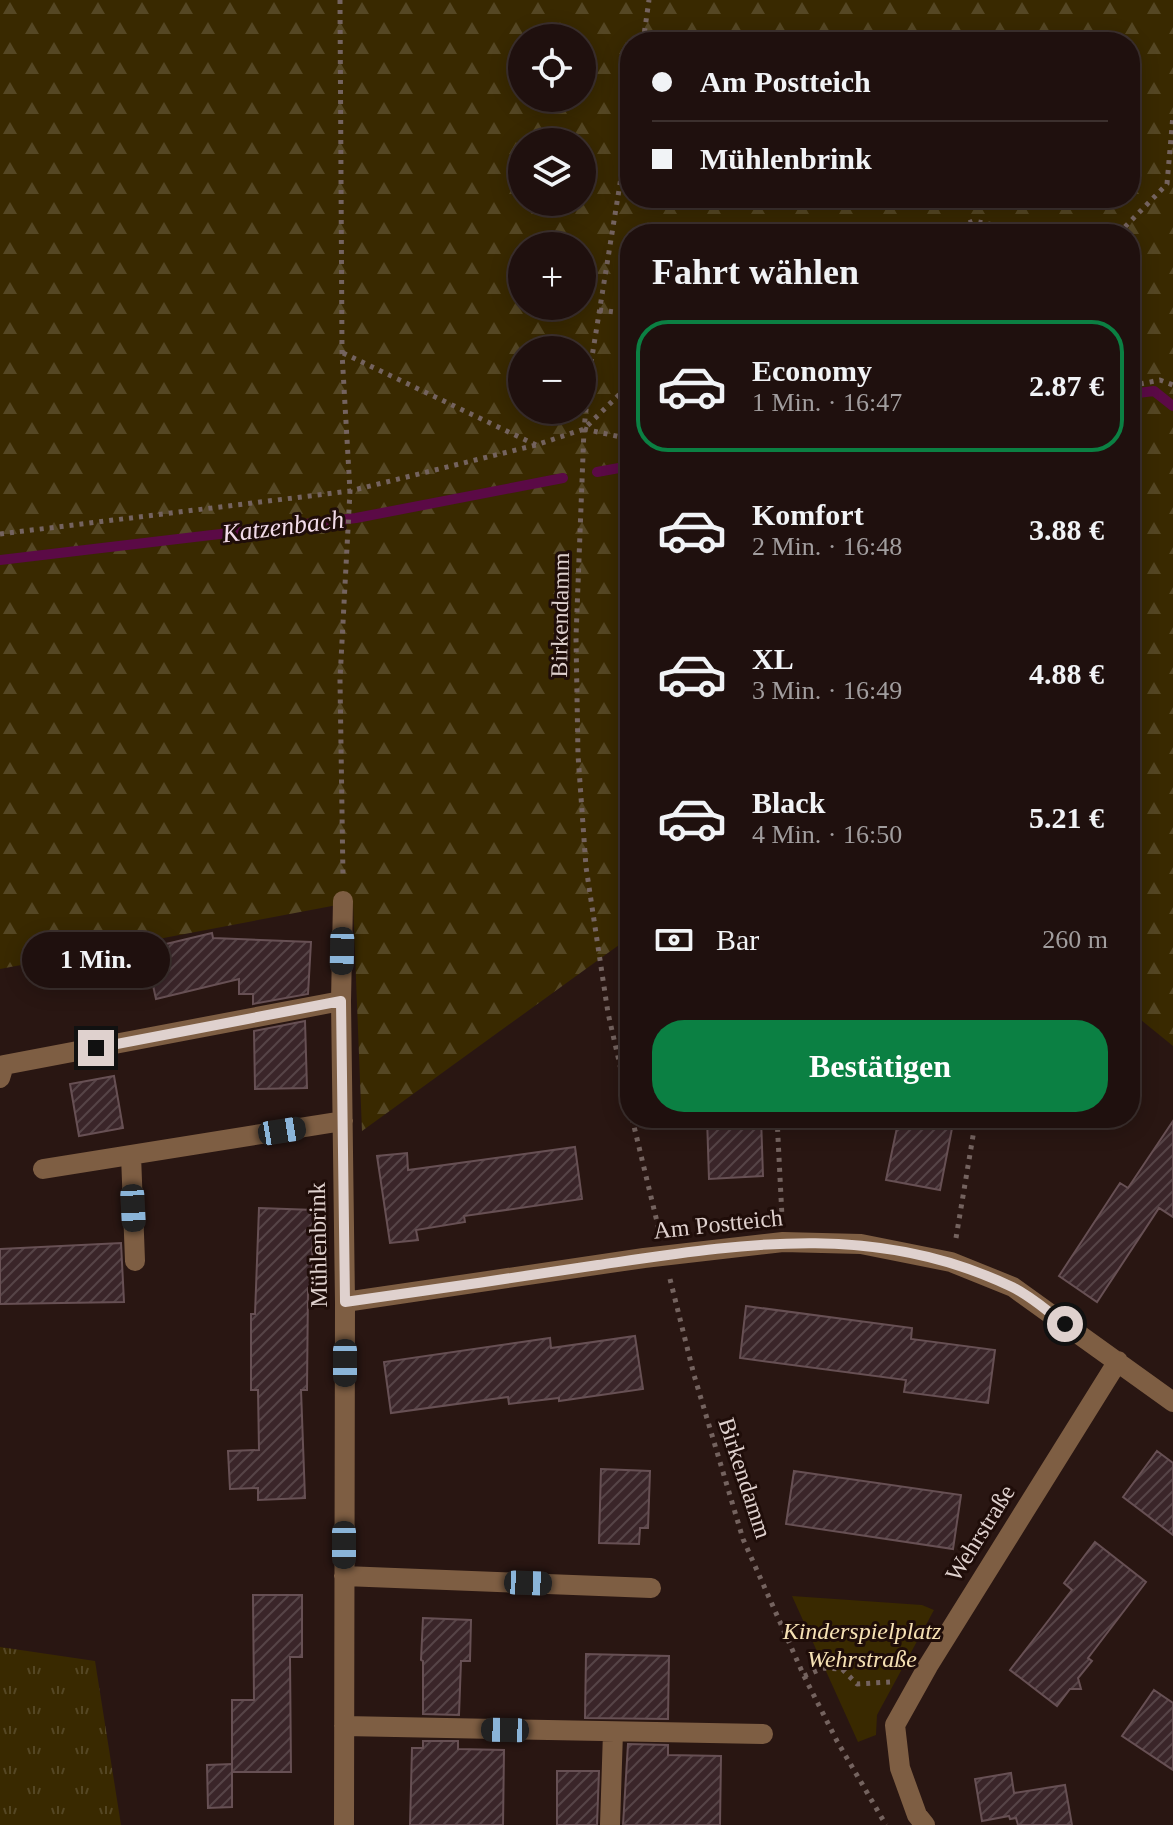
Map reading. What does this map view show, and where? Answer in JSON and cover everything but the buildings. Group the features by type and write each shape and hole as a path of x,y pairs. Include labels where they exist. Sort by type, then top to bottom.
{"street":[{"name":"Mühlenbrink","path":"343,901 344,1825"},
{"path":"0,1078 4,1065 341,1001"},
{"path":"43,1169 343,1121"},
{"path":"131,1155 135,1261"},
{"name":"Am Postteich","path":"345,1302 665,1255 783,1242 861,1244 951,1262 1013,1287 1173,1402"},
{"name":"Wehrstraße","path":"925,1825 917,1815 900,1768 895,1725 936,1653 1118,1361"},
{"path":"344,1576 651,1588"},
{"path":"344,1726 763,1734"},
{"path":"610,1825 613,1732"}],"path":[{"path":"340,0 342,353 350,491 340,679 343,901"},
{"path":"644,32 649,0"},
{"path":"1128,224 1167,184 1173,115"},
{"name":"Birkendamm","path":"620,183 584,429 576,637 578,755 594,933 620,1060"},
{"path":"966,224 973,221 988,224"},
{"path":"599,310 620,313"},
{"path":"342,353 536,445"},
{"path":"1140,384 1160,380 1173,385"},
{"path":"0,534 350,491 536,445 584,429 620,394"},
{"path":"584,429 620,437"},
{"name":"Birkendamm","path":"634,1128 694,1375 743,1539 804,1676 837,1741 886,1825"},
{"path":"777,1128 783,1242"},
{"path":"951,1262 974,1128"},
{"path":"804,1676 824,1668 842,1669 857,1684 893,1683"}],"green space":[{"path":"0,0 1173,0 1173,1046 1140,1019 1140,224 620,224 620,944 362,1131 353,902 0,969"},
{"name":"Kinderspielplatz Wehrstraße","path":"792,1596 922,1605 934,1610 877,1715 876,1735 858,1742"},
{"path":"0,1647 95,1661 121,1825 0,1825"}],"waterway":[{"name":"Katzenbach","path":"1140,393 1154,391 1173,406"},
{"name":"Katzenbach","path":"597,472 620,468"},
{"name":"Katzenbach","path":"0,560 356,518 563,478"}],"route":[{"path":"96,1048 341,1001 345,1302 665,1255 783,1242 861,1244 951,1262 1013,1287 1065,1324"}]}
